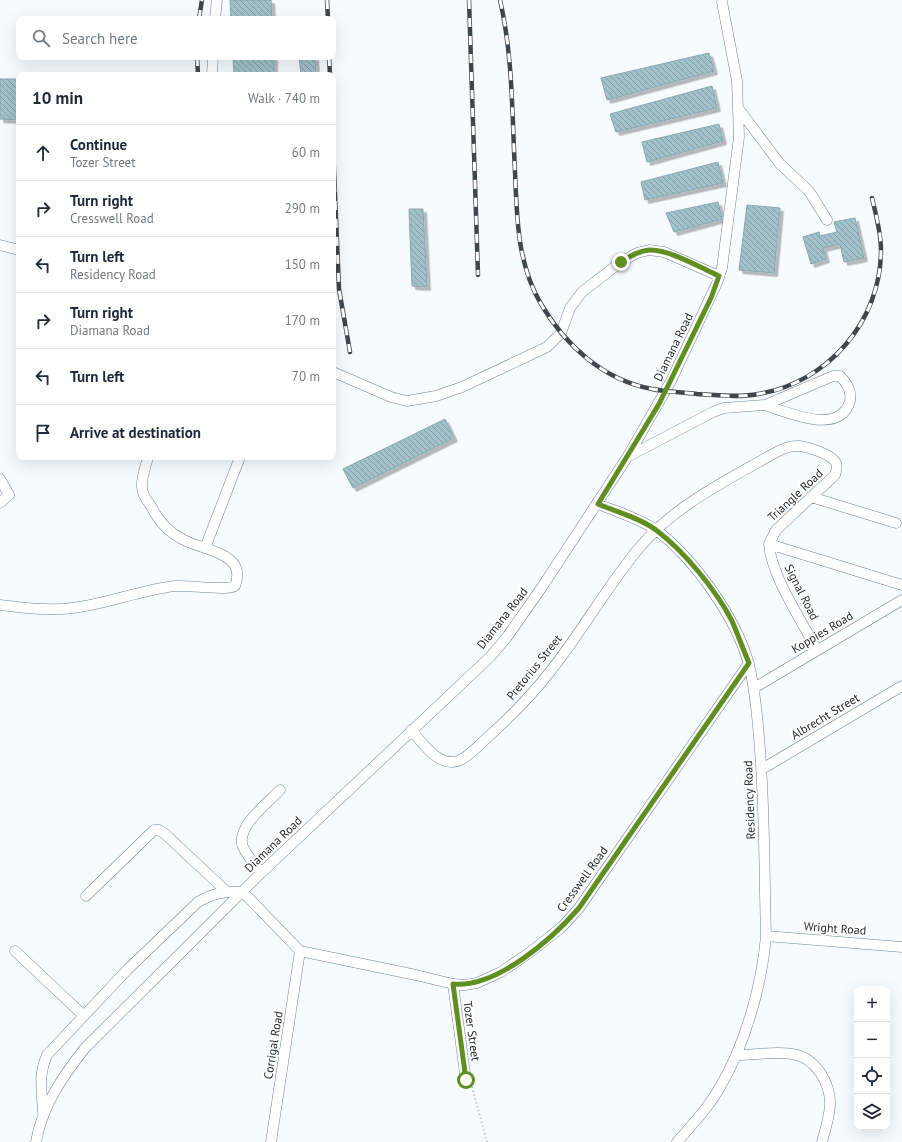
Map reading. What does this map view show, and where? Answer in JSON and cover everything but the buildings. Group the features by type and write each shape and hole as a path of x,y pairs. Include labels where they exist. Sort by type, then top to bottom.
{"street":[{"path":"215,16 217,0"},
{"name":"Diamana Road","path":"36,1142 44,1114 65,1073 85,1048 262,873 411,730 490,657 507,637 598,504 628,456 671,381 711,298 722,268 739,137 737,81 722,2"},
{"path":"212,72 213,60"},
{"path":"738,108 780,164 809,191 826,220"},
{"path":"0,246 16,249"},
{"path":"336,373 392,397 407,401 436,396 462,387 546,347 562,333 570,308 582,292 621,262 637,253 649,250 664,252 719,276"},
{"path":"628,456 713,412 724,408 765,405 833,376 840,376 846,382 851,398 847,410 838,417 826,420 808,418 765,405"},
{"name":"Triangle Road","path":"656,530 668,518 693,500 773,454 790,446 802,446 826,455 837,464 835,475 776,530 769,544"},
{"path":"0,605 40,609 73,608 174,586 206,586 229,589 235,586 239,576 238,569 232,560 176,536 167,529 155,514 144,494 142,487 147,460"},
{"path":"205,548 239,460"},
{"path":"0,479 9,495 0,503"},
{"path":"811,497 896,524"},
{"name":"Residency Road","path":"598,504 656,530 680,552 720,602 732,621 749,663 754,688 762,769 766,936 764,959 758,988 737,1055 720,1088 677,1142"},
{"name":"Pretorius Street","path":"411,730 439,759 445,762 460,760 474,750 513,714 549,673 621,571 639,548 656,530"},
{"path":"769,544 902,585"},
{"name":"Signal Road","path":"769,544 770,554 778,577 817,650"},
{"name":"Koppies Road","path":"754,688 902,600"},
{"name":"Cresswell Road","path":"300,951 416,974 465,986 477,983 501,972 529,953 562,927 579,908 749,663"},
{"name":"Albrecht Street","path":"762,769 902,686"},
{"path":"262,873 243,846 242,834 246,825 280,790"},
{"path":"86,896 154,830 159,830 165,834 226,891"},
{"path":"44,1114 40,1079 41,1067 46,1055 83,1015 198,902 206,897 226,891 243,892 300,951"},
{"name":"Wright Road","path":"766,936 902,947"},
{"path":"15,951 83,1015"},
{"name":"Corrigal Road","path":"271,1142 300,951"},
{"name":"Tozer Street","path":"453,984 466,1080"},
{"path":"737,1055 793,1054 804,1058 814,1065 824,1079 829,1092 830,1107 822,1142"}],"path":[{"path":"466,1080 472,1088 487,1142"}],"railway":[{"path":"199,16 202,0"},
{"path":"327,0 328,16"},
{"path":"469,0 478,275"},
{"path":"500,0 510,64 518,223 527,273 541,304 562,333 574,347 587,358 617,378 657,390 697,394 743,396 783,388 807,377 828,362 846,344 861,324 872,301 879,276 881,250 878,224 872,198"},
{"path":"197,60 198,72"},
{"path":"329,60 330,72"},
{"path":"336,218 339,289 350,352"}],"route":[{"path":"466,1080 455,1011 453,984 465,986 477,983 501,972 529,953 562,927 579,908 749,663 732,621 720,602 680,552 656,530 598,504 659,404 711,298 719,276 664,252 649,250 637,253 621,262"}]}
